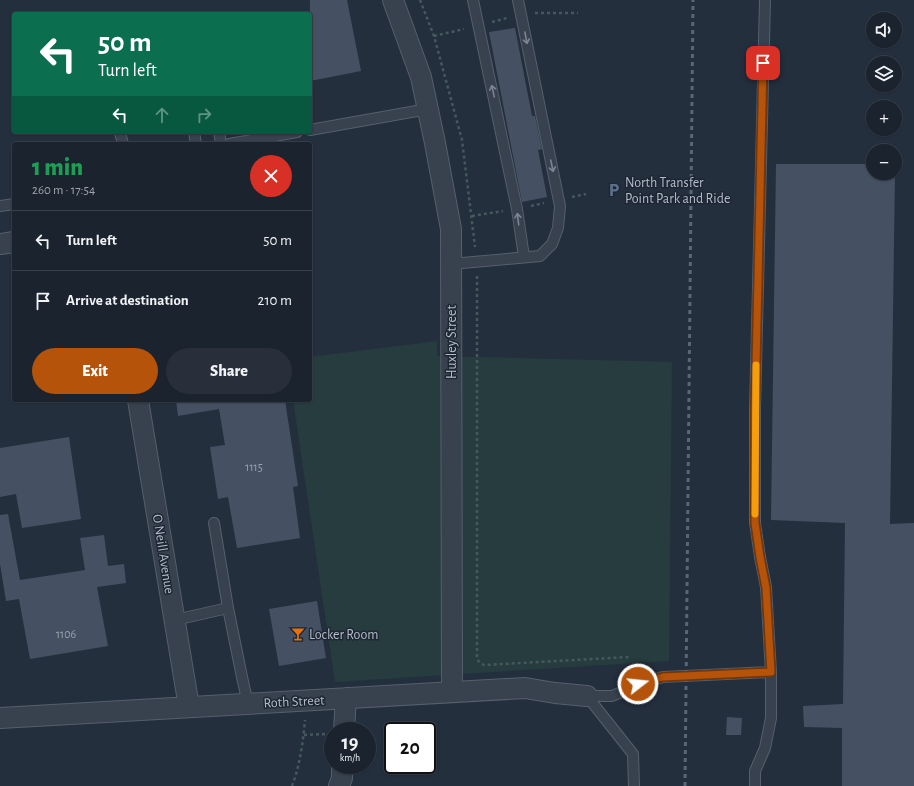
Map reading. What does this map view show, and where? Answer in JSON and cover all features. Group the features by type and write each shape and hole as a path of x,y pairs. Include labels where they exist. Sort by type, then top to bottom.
{"street":[{"name":"Huxley Street","path":"393,0 420,77 435,143 450,228 452,692"},
{"path":"0,244 12,242"},
{"name":"O Neill Avenue","path":"138,402 189,707"},
{"name":"Roth Street","path":"0,718 525,688 555,694 587,696"},
{"path":"338,722 346,698"},
{"path":"339,786 342,774"}],"lane":[{"path":"473,0 515,201 524,257"},
{"path":"450,264 540,256 552,244 558,228 560,206 518,0"},
{"path":"755,786 755,772 765,748 771,718 771,672 766,588 755,523 755,409 765,0"},
{"path":"312,130 428,109"},
{"path":"240,142 286,134"},
{"path":"0,206 12,204"},
{"path":"214,523 228,608 248,704"},
{"path":"175,620 228,608"},
{"path":"587,696 612,696 638,684 663,677 771,672"},
{"path":"587,696 633,754 634,786"}],"path":[{"path":"420,0 434,36 462,140 476,262 477,658 479,662 484,665 629,657"},
{"path":"292,786 304,735 306,700"},
{"path":"304,735 324,734"}],"green space":[{"path":"437,341 437,356 672,362 669,661 335,682 293,402 312,402 312,357"}],"building":[{"path":"310,0 347,0 361,71 312,81 312,12 310,12"},
{"path":"515,28 532,116 535,116 542,149 538,150 547,197 522,202 489,32"},
{"path":"776,164 866,164 866,180 895,180 890,524 914,523 914,786 842,786 842,728 804,727 803,706 843,704 845,523 771,520"},
{"path":"176,402 285,402 298,486 293,487 300,538 237,548 228,497 218,499 210,447 225,445 219,409 178,416"},
{"path":"69,437 81,519 22,528 16,494 0,497 0,448"},
{"path":"8,514 20,580 85,570 80,538 104,535 108,566 124,564 126,583 97,587 108,646 30,659 19,599 6,601 0,564 0,515"},
{"name":"Locker Room","path":"317,601 326,658 279,666 269,609"},
{"path":"727,717 742,718 741,735 726,735"}],"railway":[{"path":"685,786 693,0"}],"slow traffic":[{"path":"755,514 756,365"}],"place":[{"name":"North Transfer Point Park and Ride","path":"614,190"},
{"name":"Locker Room","path":"298,634"}],"route":[{"path":"638,684 663,677 771,672 766,588 755,523 755,409 763,63"}]}
